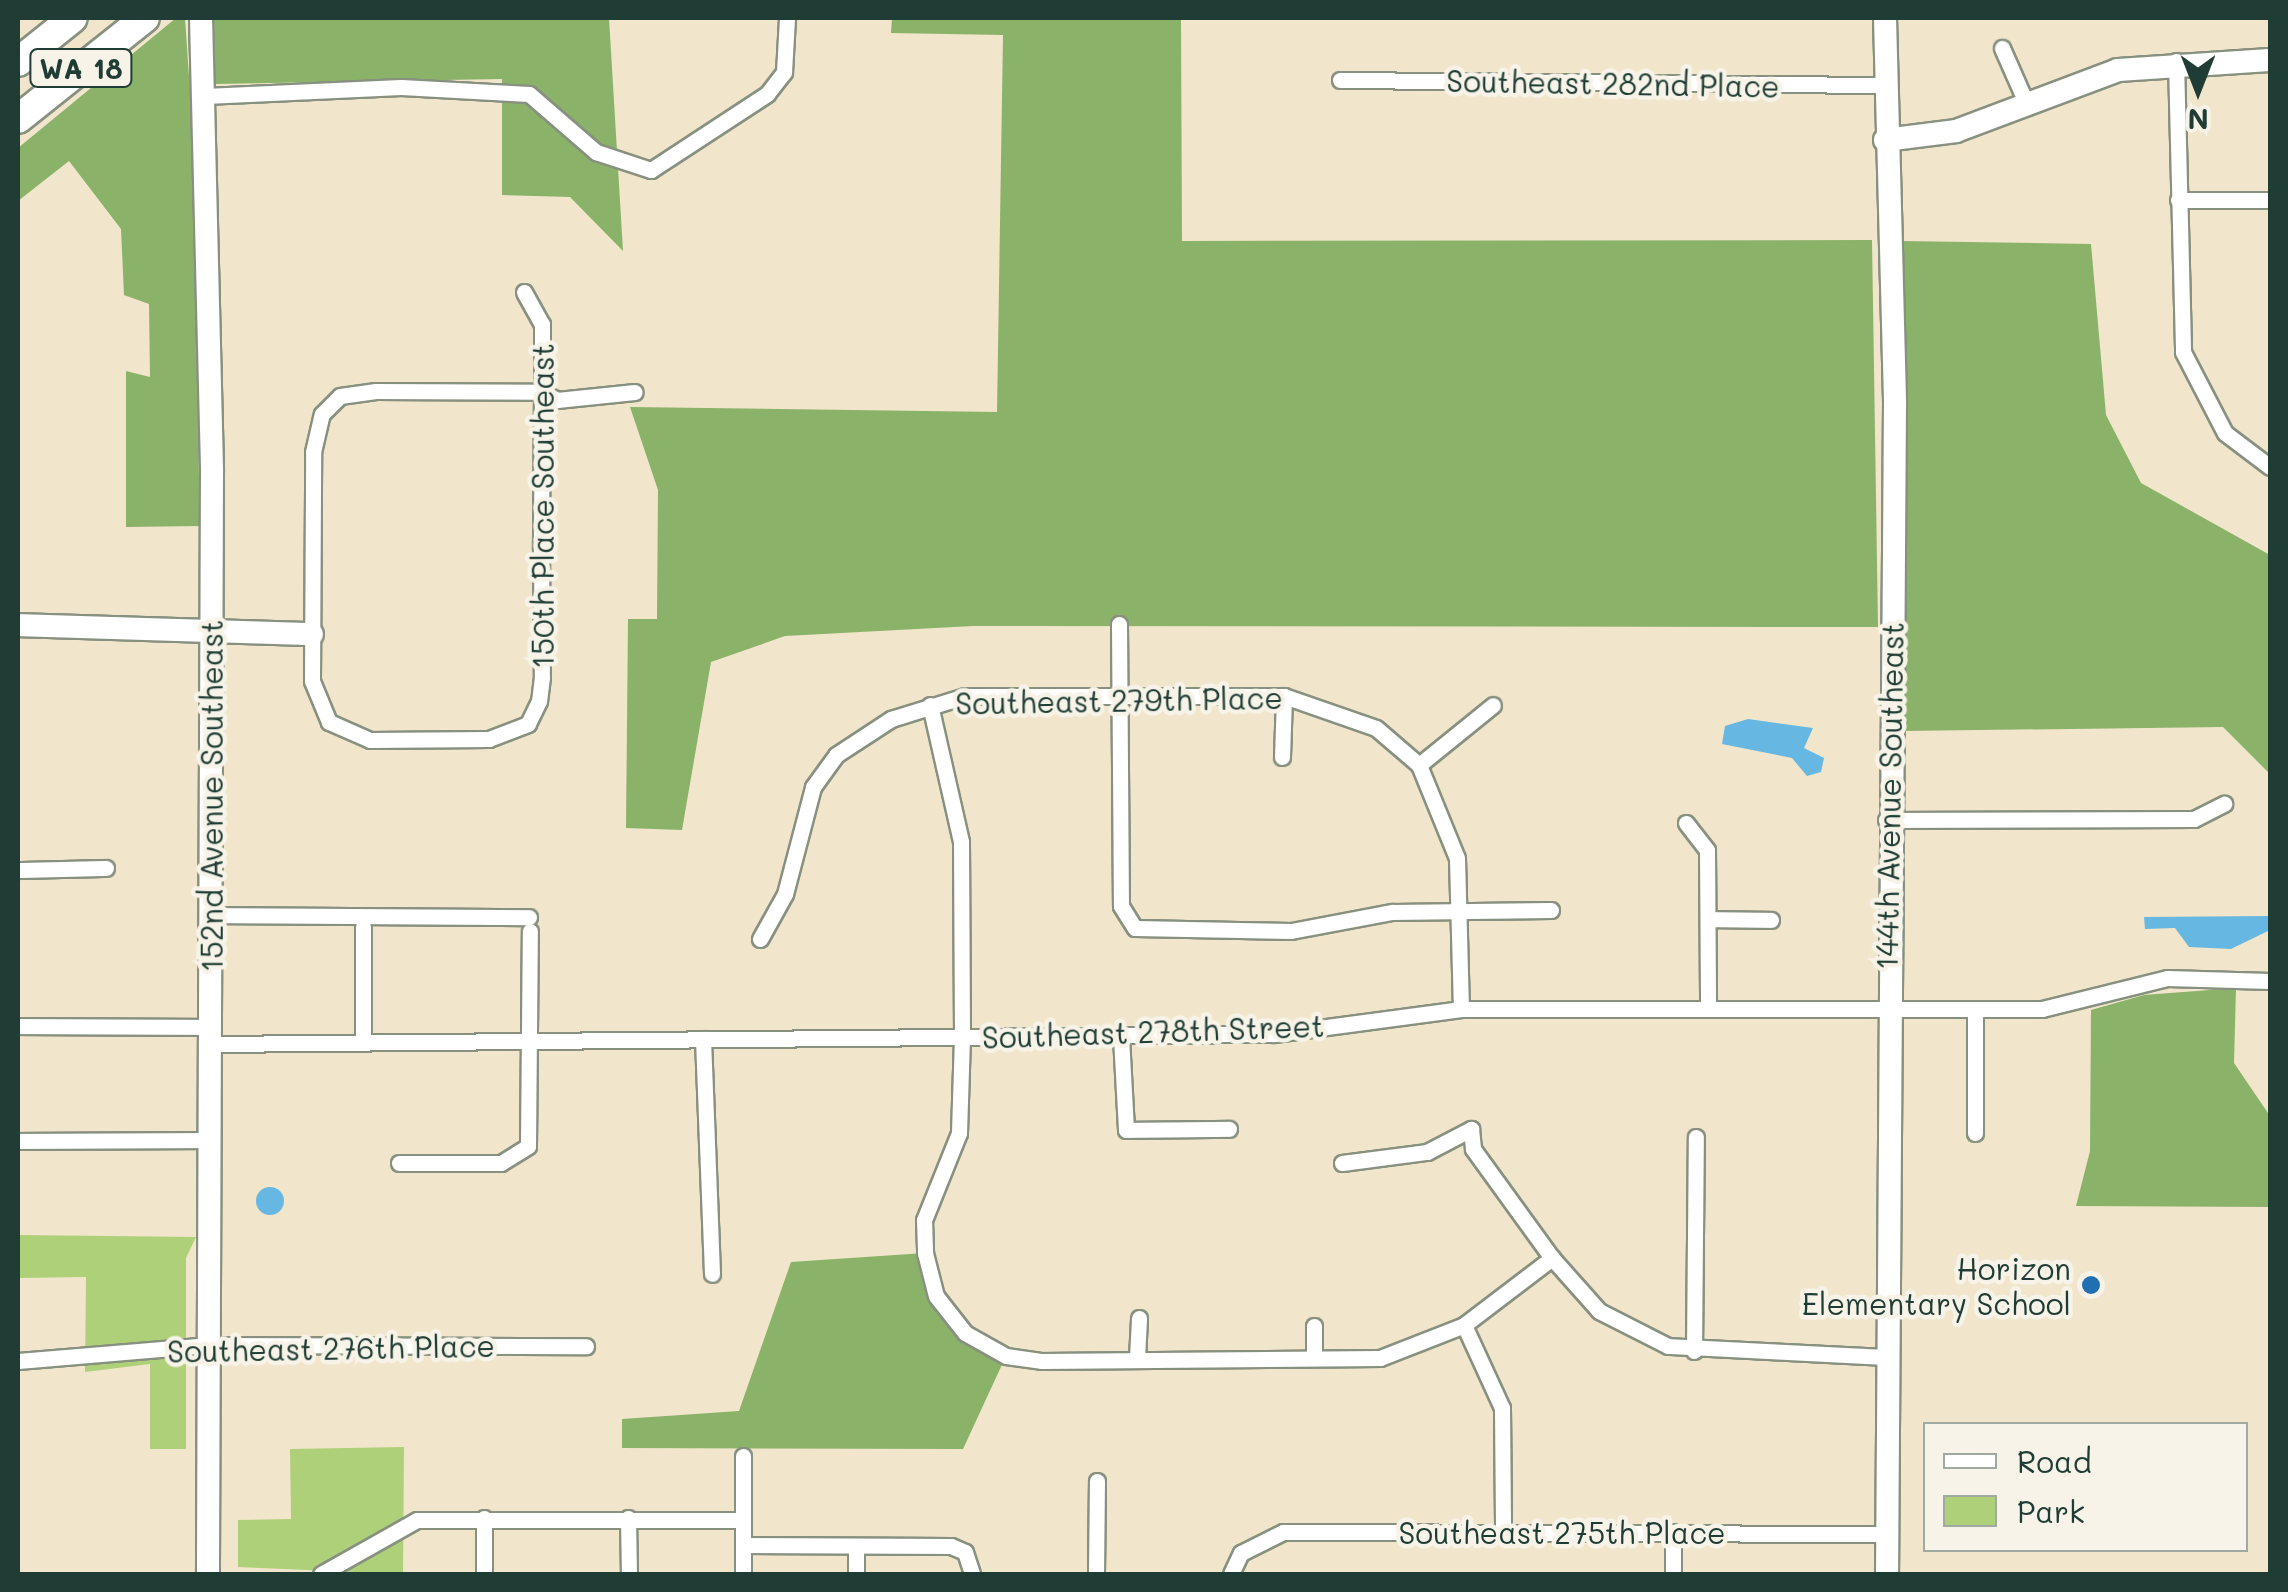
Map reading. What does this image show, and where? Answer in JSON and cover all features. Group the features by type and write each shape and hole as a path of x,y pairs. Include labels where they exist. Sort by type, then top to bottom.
{"highway":[{"name":"WA 18","path":"18,62 73,18"},
{"name":"WA 18","path":"18,119 145,18"}],"street":[{"name":"152nd Avenue Southeast","path":"201,18 206,96 211,634 208,1574"},
{"path":"206,96 400,87 529,94 596,152 651,170 767,94 784,72 786,18"},
{"name":"144th Avenue Southeast","path":"1885,18 1885,140 1895,404 1884,1010 1887,1574"},
{"path":"2002,48 2028,107"},
{"path":"2176,60 2176,323 2191,378 2225,433 2270,467"},
{"path":"1885,140 1956,131 2028,107 2085,80 2176,60 2270,60"},
{"name":"Southeast 282nd Place","path":"1340,80 1885,86"},
{"path":"2178,200 2270,200"},
{"name":"150th Place Southeast","path":"312,634 312,681 329,722 370,740 489,739 528,724 542,678 542,392 541,318 524,292"},
{"path":"18,625 211,634 312,634 312,452 330,405 376,391 542,392 556,400 636,392"},
{"path":"1118,624 1121,906 1135,928 1291,931 1458,910 1551,910"},
{"name":"Southeast 279th Place","path":"760,939 785,894 813,787 836,755 930,705 1120,694 1284,696 1376,728 1419,765"},
{"path":"1282,757 1284,696"},
{"path":"930,705 961,842 962,1037 960,1133 924,1220 930,1281 966,1333 1024,1358 1380,1358 1464,1325 1552,1258"},
{"path":"1461,1009 1458,910 1448,823 1419,765 1494,705"},
{"path":"1886,820 2194,819 2224,804"},
{"path":"1686,822 1707,850 1708,1008"},
{"path":"18,870 106,868"},
{"path":"208,915 530,924 531,1132 520,1154 501,1163 400,1163"},
{"path":"1708,919 1771,920"},
{"path":"363,926 363,1043"},
{"name":"Southeast 278th Street","path":"18,1026 363,1043 1121,1037 1317,1031 1461,1009 2042,1010 2167,978 2270,981"},
{"path":"1975,1011 1975,1134"},
{"path":"1121,1037 1126,1130 1229,1129"},
{"path":"703,1039 712,1274"},
{"path":"1342,1163 1427,1152 1471,1129 1473,1150 1552,1258 1598,1311 1694,1351 1888,1358"},
{"path":"1694,1351 1696,1137"},
{"path":"18,1142 209,1140"},
{"path":"1137,1358 1138,1318"},
{"path":"1464,1325 1502,1408 1503,1532"},
{"path":"1314,1326 1314,1358"},
{"name":"Southeast 276th Place","path":"18,1361 207,1345 586,1346"},
{"path":"743,1456 743,1574"},
{"path":"1096,1574 1097,1481"},
{"path":"321,1574 406,1522 484,1518 743,1520"},
{"path":"484,1518 484,1574"},
{"path":"628,1518 628,1574"},
{"name":"Southeast 275th Place","path":"1231,1574 1241,1553 1283,1532 1888,1534"},
{"path":"1673,1532 1673,1574"},
{"path":"743,1545 965,1552 972,1574"},
{"path":"856,1546 856,1574"}],"green space":[{"path":"176,18 185,18 192,121 200,526 126,527 126,371 150,377 149,304 124,295 121,229 69,161 18,201 18,148"},
{"path":"212,18 609,18 623,251 570,197 502,195 502,79 215,84"},
{"path":"892,18 1181,18 1182,241 1872,240 1878,627 973,626 785,636 711,662 682,830 626,828 628,619 657,619 658,490 630,407 997,412 1003,35 891,33"},
{"path":"1900,241 2091,244 2106,415 2141,483 2270,555 2270,774 2223,727 1902,731"},
{"path":"2236,988 2234,1063 2270,1116 2270,1207 2076,1206 2090,1151 2091,1010 2144,995"},
{"path":"18,1235 196,1237 186,1258 186,1449 150,1449 150,1364 85,1372 86,1277 18,1278"},
{"path":"925,1253 946,1312 1006,1356 963,1449 622,1448 622,1419 739,1411 791,1262"},
{"path":"404,1447 403,1574 238,1567 238,1520 291,1519 290,1449"}],"water":[{"path":"1748,719 1813,728 1804,748 1824,758 1821,772 1807,776 1792,758 1722,744 1725,726"},
{"path":"2270,916 2270,930 2231,949 2189,947 2175,928 2145,929 2144,917"},
{"path":"270,1187 280,1191 284,1201 280,1211 270,1215 260,1211 256,1201 260,1191"}],"place":[{"name":"Horizon Elementary School","path":"2091,1285"}]}
